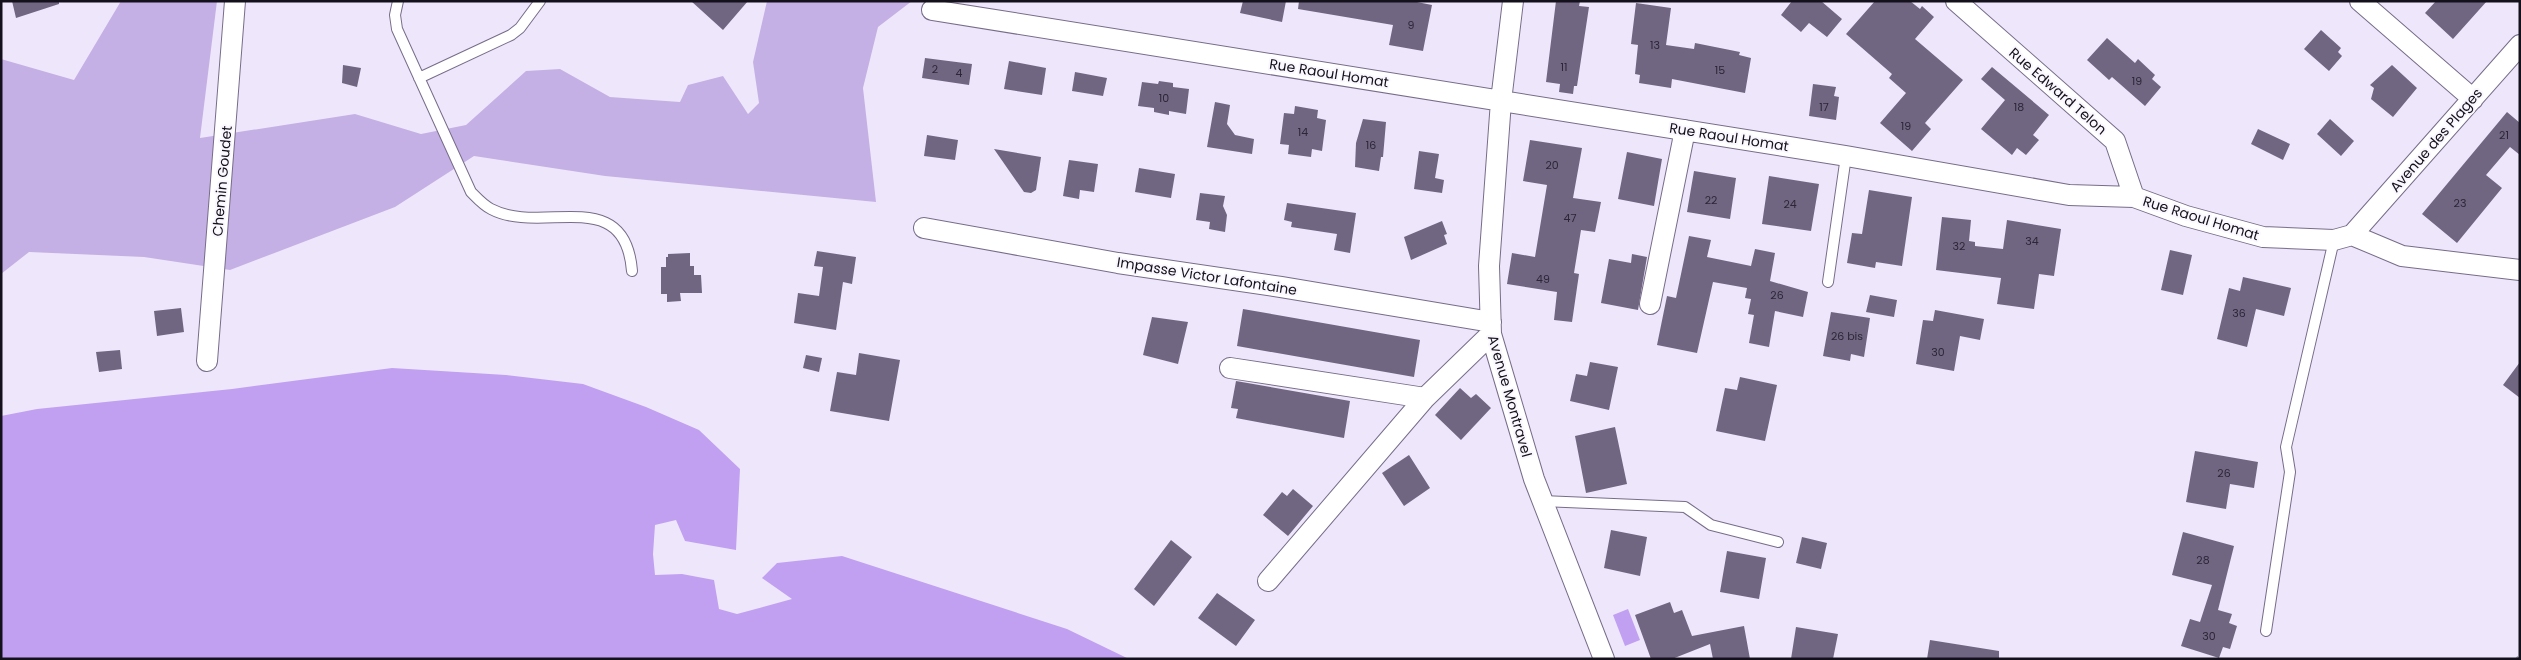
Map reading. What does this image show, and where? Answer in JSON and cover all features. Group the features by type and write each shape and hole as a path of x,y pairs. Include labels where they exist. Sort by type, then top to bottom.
{"street":[{"name":"Chemin Goudet","path":"207,361 235,1"},
{"name":"Avenue Montravel","path":"1513,1 1502,101 1489,266 1491,328 1542,501 1604,659"},
{"name":"Rue Edward Telon","path":"1956,1 2115,140 2134,197"},
{"path":"2360,1 2473,99"},
{"name":"Rue Raoul Homat","path":"932,10 1846,156 2069,195 2134,197 2186,216 2263,237 2343,238 2402,256 2520,270"},
{"name":"Avenue des Plages","path":"2343,238 2473,99 2520,45"},
{"path":"1650,304 1685,130"},
{"name":"Impasse Victor Lafontaine","path":"924,228 1118,263 1282,286 1491,328"},
{"path":"1268,581 1425,398 1491,328"},
{"path":"1230,368 1425,398"}],"lane":[{"path":"398,1 395,15 397,29 471,192 492,210 511,216 595,218 616,228 623,237 630,252 632,271"},
{"path":"419,78 510,35 520,28 540,1"},
{"path":"1828,282 1846,156"},
{"path":"2266,631 2270,615 2290,472 2286,447 2343,238"},
{"path":"1542,501 1685,507 1711,525 1778,542"}],"path":[{"path":"2517,659 2520,655"}],"shaded area":[{"path":"121,1 217,1 200,138 355,114 421,134 466,125 526,71 560,69 610,97 680,102 688,85 723,76 748,114 759,103 753,62 767,1 912,1 878,27 863,88 876,202 605,176 474,156 395,207 230,270 144,257 29,252 1,274 1,59 74,80"},
{"path":"392,368 506,375 583,384 646,407 699,430 740,469 736,550 685,541 676,520 655,525 653,554 655,575 682,574 714,580 719,609 737,614 792,599 762,578 777,563 842,556 1067,629 1129,659 1,659 1,416 37,409 232,389"},
{"path":"1628,609 1640,640 1625,646 1613,615"}],"building":[{"path":"12,1 59,1 59,4 16,18"},
{"path":"691,1 748,1 723,30"},
{"path":"1243,1 1286,1 1282,22 1240,13"},
{"path":"1299,1 1412,1 1432,5 1423,51 1389,45 1393,25 1298,9"},
{"path":"1556,1 1580,1 1579,6 1589,7 1577,86 1574,86 1573,94 1559,92 1560,84 1546,82"},
{"path":"1792,1 1821,1 1842,19 1827,37 1809,23 1801,32 1781,15"},
{"path":"1875,1 1910,1 1920,9 1922,6 1934,17 1915,39 1963,80 1925,123 1931,129 1912,151 1880,123 1906,93 1889,78 1892,74 1846,34"},
{"path":"2436,1 2487,1 2453,39 2425,13"},
{"path":"1636,3 1671,8 1666,45 1694,49 1695,43 1740,52 1739,55 1751,58 1745,93 1672,79 1671,88 1639,83 1640,75 1635,74 1638,45 1631,44"},
{"path":"2321,30 2341,48 2338,52 2342,56 2329,71 2304,49"},
{"path":"2107,38 2135,63 2138,59 2155,75 2152,79 2161,87 2145,106 2112,77 2109,80 2087,60"},
{"path":"925,58 972,64 969,85 922,78"},
{"path":"1009,61 1046,68 1042,95 1004,89"},
{"path":"343,65 361,68 357,87 342,83"},
{"path":"2392,65 2417,88 2393,117 2371,99 2374,88 2370,85"},
{"path":"1992,67 2049,115 2033,135 2039,140 2026,155 2017,148 2012,155 1981,129 2005,100 1981,79"},
{"path":"1075,72 1107,78 1103,96 1072,91"},
{"path":"1159,81 1173,83 1173,87 1189,89 1186,114 1169,111 1169,115 1154,112 1154,108 1138,106 1142,82 1158,84"},
{"path":"1813,84 1836,87 1834,96 1839,97 1836,120 1809,116"},
{"path":"1215,102 1230,105 1227,124 1235,135 1254,139 1252,154 1207,147"},
{"path":"1295,106 1318,110 1317,118 1326,120 1322,151 1312,149 1311,157 1288,154 1289,145 1280,144 1284,113 1294,114"},
{"path":"2507,112 2520,123 2520,155 2510,147 2486,175 2502,188 2457,243 2422,214"},
{"path":"1363,119 1386,122 1383,157 1381,157 1379,171 1355,167 1356,143"},
{"path":"2330,119 2354,141 2341,156 2317,134"},
{"path":"2258,129 2290,144 2283,160 2251,144"},
{"path":"927,135 958,140 955,160 924,156"},
{"path":"1530,140 1582,148 1573,198 1601,202 1595,232 1581,230 1574,273 1579,274 1572,322 1554,320 1557,292 1507,284 1512,253 1535,257 1547,185 1523,181"},
{"path":"994,149 1041,157 1036,190 1031,193 1024,192"},
{"path":"1419,151 1439,154 1435,178 1444,180 1442,193 1414,189"},
{"path":"1627,152 1662,159 1654,206 1618,199"},
{"path":"1069,160 1098,164 1094,192 1080,190 1079,199 1063,196"},
{"path":"1139,168 1175,174 1171,198 1135,192"},
{"path":"1694,171 1736,178 1730,219 1687,212"},
{"path":"1769,176 1819,184 1811,231 1762,224"},
{"path":"1869,190 1912,197 1902,266 1876,262 1875,268 1847,263 1852,233 1862,234"},
{"path":"1200,193 1225,196 1223,206 1227,215 1225,232 1209,229 1210,222 1196,220"},
{"path":"1287,203 1356,213 1350,253 1334,250 1337,234 1291,227 1292,222 1284,220"},
{"path":"1942,217 1971,220 1969,241 1975,242 1975,246 2003,249 2007,220 2061,229 2054,276 2039,274 2034,309 1997,304 2001,278 1936,270"},
{"path":"1442,221 1447,234 1444,235 1447,244 1411,260 1404,237"},
{"path":"1689,236 1711,240 1707,257 1751,266 1755,249 1775,253 1770,281 1808,292 1803,317 1775,311 1769,347 1749,343 1754,315 1748,314 1751,299 1745,298 1747,288 1713,282 1697,353 1657,345 1667,296 1676,298"},
{"path":"2170,250 2192,255 2183,295 2161,290"},
{"path":"817,251 856,257 852,284 843,282 836,330 794,323 798,293 819,296 823,267 814,266"},
{"path":"690,253 690,266 694,266 694,275 701,275 702,293 680,293 681,301 667,302 667,294 661,294 661,267 666,267 666,257 668,257 668,254"},
{"path":"1632,254 1647,257 1638,310 1601,303 1609,259 1631,263"},
{"path":"2243,277 2291,288 2284,316 2256,309 2247,347 2217,339 2229,288 2240,291"},
{"path":"1870,295 1897,300 1894,317 1866,312"},
{"path":"181,308 184,332 157,336 154,311"},
{"path":"1243,309 1420,340 1414,377 1237,346"},
{"path":"1935,310 1984,319 1980,340 1960,336 1954,371 1916,364 1923,320 1933,321"},
{"path":"1831,312 1870,318 1864,357 1851,354 1850,361 1823,356"},
{"path":"1152,317 1188,322 1178,364 1143,355"},
{"path":"120,350 122,369 99,372 96,352"},
{"path":"859,353 900,360 889,421 830,411 837,372 856,375"},
{"path":"806,355 822,358 819,372 803,368"},
{"path":"1590,362 1618,367 1609,410 1570,401 1576,374 1587,376"},
{"path":"2520,362 2520,398 2503,385"},
{"path":"1740,377 1777,385 1765,441 1716,431 1725,388 1737,390"},
{"path":"1236,381 1350,401 1344,438 1236,418 1238,409 1231,408"},
{"path":"1460,388 1471,398 1476,394 1491,408 1461,440 1435,415"},
{"path":"1615,427 1627,484 1586,493 1575,436"},
{"path":"2195,451 2258,462 2254,488 2230,484 2226,509 2186,502"},
{"path":"1409,455 1430,488 1404,506 1382,473"},
{"path":"1293,489 1313,506 1288,536 1263,515 1282,492 1287,496"},
{"path":"1611,530 1647,537 1640,576 1604,568"},
{"path":"2183,532 2234,546 2218,610 2232,614 2229,623 2237,626 2230,649 2223,647 2219,658 2181,646 2190,619 2200,622 2212,585 2172,575"},
{"path":"1802,537 1827,543 1821,569 1796,563"},
{"path":"1171,540 1192,557 1154,606 1134,589"},
{"path":"1727,551 1766,558 1759,599 1720,592"},
{"path":"1217,593 1255,620 1236,646 1198,618"},
{"path":"1670,602 1674,613 1682,610 1692,636 1744,626 1750,659 1713,659 1710,644 1672,659 1651,659 1635,615"},
{"path":"1796,627 1838,634 1833,659 1791,659"},
{"path":"1930,640 1999,651 1999,659 1927,659"}]}
